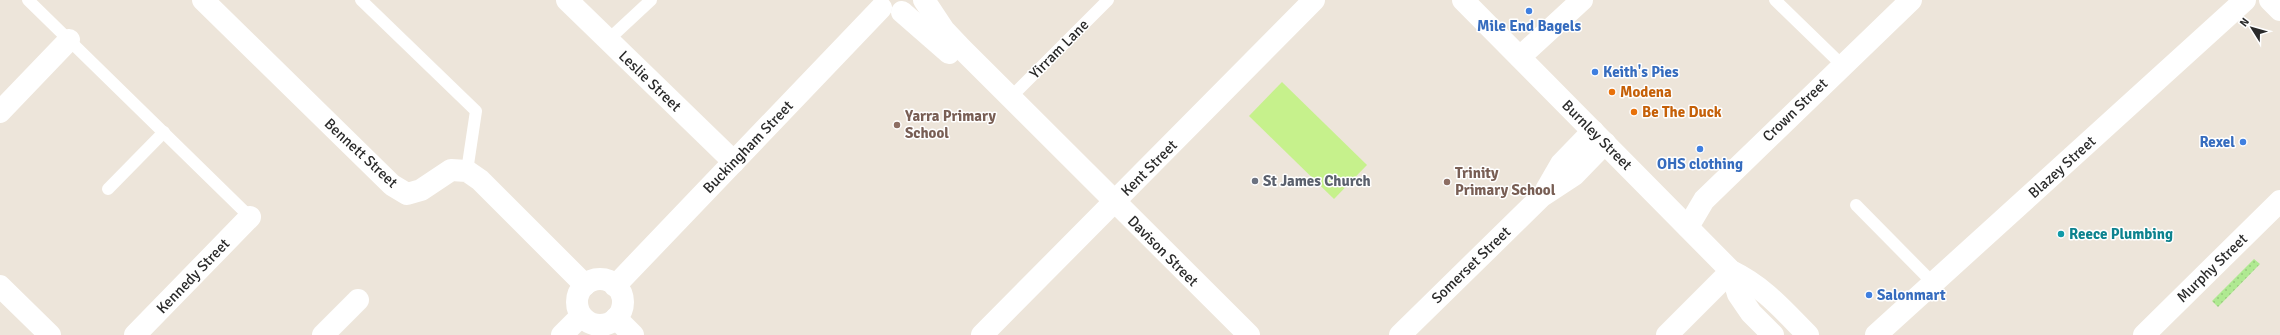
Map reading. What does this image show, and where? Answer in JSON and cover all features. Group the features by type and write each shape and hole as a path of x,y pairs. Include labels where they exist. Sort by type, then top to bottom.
{"street":[{"name":"Bennett Street","path":"203,0 392,185 407,194 421,190 452,170 467,171"},
{"name":"Leslie Street","path":"567,0 734,162"},
{"name":"Davison Street","path":"924,0 944,30 1006,102 1110,207 1229,335"},
{"name":"Kent Street","path":"982,335 1314,0"},
{"name":"Burnley Street","path":"1463,0 1731,271 1752,281 1769,295 1808,335"},
{"path":"1520,57 1582,0"},
{"name":"Crown Street","path":"1688,227 1704,200 1763,141 1911,0"},
{"name":"Blazey Street","path":"1877,335 2245,0"},
{"path":"2270,0 2280,10"},
{"name":"Davison Street","path":"893,5 1006,102"},
{"name":"Buckingham Street","path":"615,286 734,162 893,5"},
{"path":"0,112 69,40"},
{"name":"Somerset Street","path":"1400,335 1542,196 1561,164 1599,137"},
{"path":"467,171 480,180 585,285"},
{"name":"Murphy Street","path":"2144,335 2280,201"},
{"name":"Davison Street","path":"1110,207 1249,335"},
{"name":"Kennedy Street","path":"135,335 250,217"},
{"path":"1667,335 1731,271"},
{"name":"Burnley Street","path":"1731,271 1738,294 1751,313 1773,335"},
{"path":"597,280 604,280 615,286 620,292 622,306 616,318 604,325 598,325 591,324 581,316 578,310 577,296 585,285 597,280"},
{"path":"0,286 50,335"},
{"path":"323,335 358,300"},
{"path":"562,335 581,316"},
{"path":"616,318 633,335"}],"lane":[{"path":"28,0 250,217"},
{"path":"361,0 476,111 467,171"},
{"path":"608,40 651,0"},
{"name":"Yirram Lane","path":"1006,102 1108,0"},
{"path":"1775,0 1842,65"},
{"path":"108,189 164,132"},
{"path":"1856,205 1933,284"}],"green space":[{"path":"1282,82 1367,165 1334,199 1249,116"},
{"path":"2254,259 2260,264 2218,307 2212,301"}],"place":[{"name":"Mile End Bagels","path":"1529,11"},
{"name":"Keith's Pies","path":"1595,72"},
{"name":"Modena","path":"1612,92"},
{"name":"Be The Duck","path":"1634,112"},
{"name":"Yarra Primary School","path":"897,125"},
{"name":"Rexel","path":"2243,142"},
{"name":"OHS clothing","path":"1700,149"},
{"name":"St James Church","path":"1255,181"},
{"name":"Trinity Primary School","path":"1447,182"},
{"name":"Reece Plumbing","path":"2061,234"},
{"name":"Salonmart","path":"1869,295"}]}
